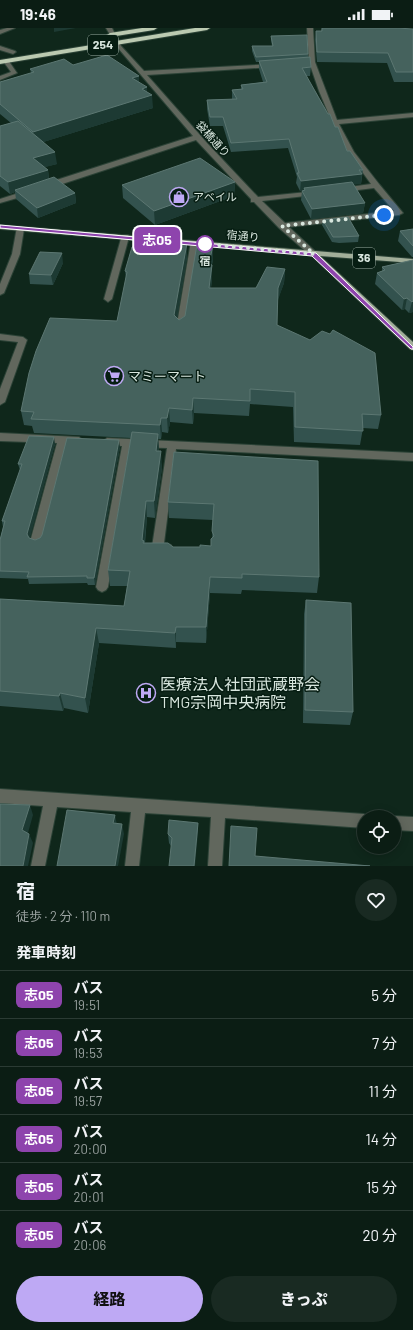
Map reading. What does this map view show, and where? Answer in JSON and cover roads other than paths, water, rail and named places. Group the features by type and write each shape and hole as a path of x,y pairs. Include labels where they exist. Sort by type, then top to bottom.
{"highway":[{"name":"254","path":"104,36 111,32 154,28"},
{"name":"254","path":"3,61 207,28"},
{"path":"0,54 21,51"}],"main road":[{"name":"宿通り","path":"0,227 413,261"},
{"path":"314,254 413,347"}],"street":[{"path":"0,32 12,28"},
{"path":"282,226 399,213 376,186 351,152 335,122 312,62 310,28"},
{"name":"袋橋通り","path":"111,32 117,43 197,137 254,200 314,254"},
{"path":"0,48 13,52"},
{"path":"0,78 14,73 3,61"},
{"path":"304,63 312,62"},
{"path":"143,73 281,64"},
{"path":"335,122 413,115"},
{"path":"0,201 197,137"},
{"path":"338,190 376,186"},
{"path":"254,200 323,192"},
{"path":"0,293 14,263 19,242 20,229"},
{"path":"108,299 125,237"},
{"path":"180,330 194,243"},
{"path":"0,337 22,340 0,402"},
{"path":"0,437 413,457"},
{"path":"36,542 63,440"},
{"path":"102,587 128,443"},
{"path":"172,445 158,547 179,549"},
{"path":"0,796 357,821"},
{"path":"38,866 52,800"},
{"path":"132,866 139,806"},
{"path":"215,866 218,811"},
{"path":"401,823 413,824"}],"place":[{"name":"アベイル","path":"179,197"},
{"name":"宿","path":"205,244"},
{"name":"マミーマート","path":"114,376"},
{"name":"医療法人社団武蔵野会 TMG宗岡中央病院","path":"146,693"}]}
